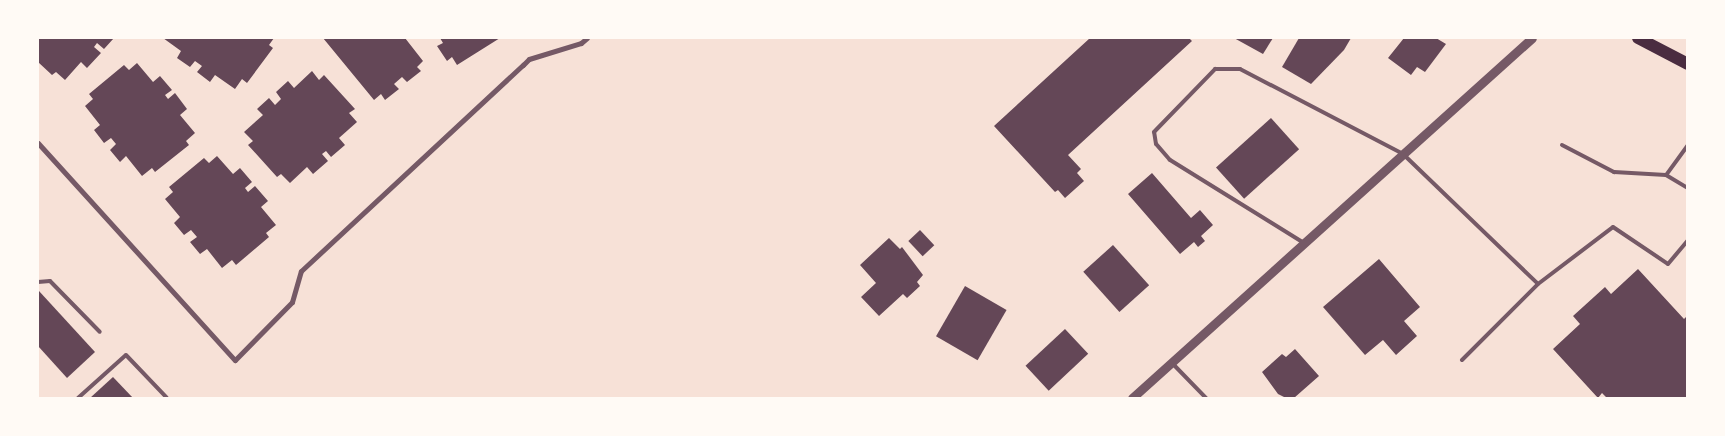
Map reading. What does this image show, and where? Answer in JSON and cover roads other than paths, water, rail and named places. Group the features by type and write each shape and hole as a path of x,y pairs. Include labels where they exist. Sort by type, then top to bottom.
{"main road":[{"path":"1638,38 1688,64"}],"street":[{"path":"38,143 235,360 292,302 301,272 523,65 587,38"},
{"path":"1132,398 1532,38"}],"lane":[{"path":"1304,243 1170,160 1156,144 1154,132 1215,69 1240,69 1403,154 1538,284"},
{"path":"1562,145 1614,172 1666,174 1688,188"},
{"path":"1666,174 1688,145"},
{"path":"1462,360 1538,284 1613,227 1668,264 1688,240"},
{"path":"38,282 50,281 100,332"},
{"path":"78,398 126,355 167,398"},
{"path":"1172,363 1206,398"}]}
